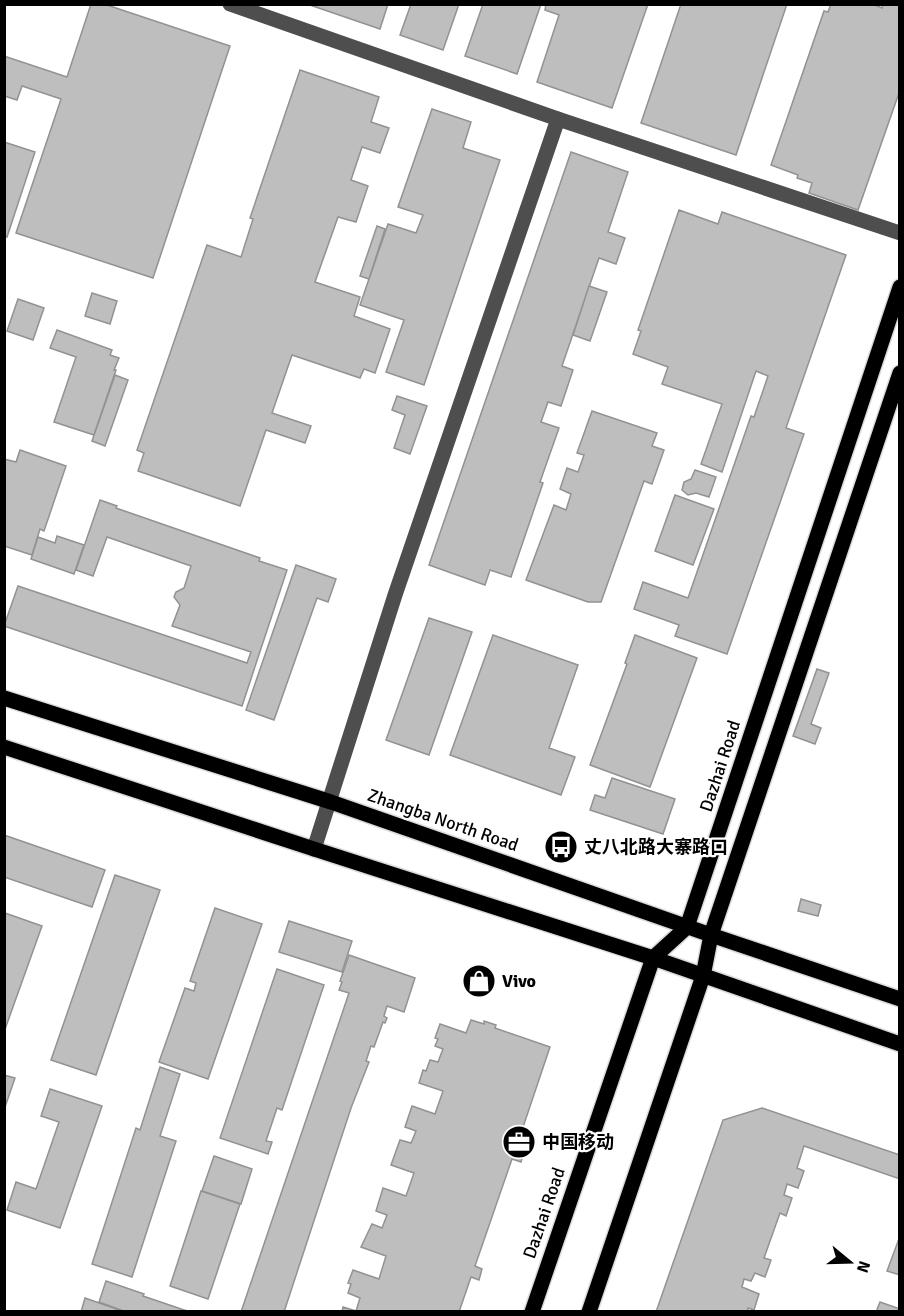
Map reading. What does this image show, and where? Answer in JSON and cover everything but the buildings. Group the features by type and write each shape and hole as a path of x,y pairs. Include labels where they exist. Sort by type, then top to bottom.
{"main road":[{"name":"Dazhai Road","path":"532,1311 653,958 687,927 900,287"},
{"path":"589,1311 703,976 711,935 900,374"},
{"name":"Zhangba North Road","path":"4,698 331,802 900,999"},
{"path":"4,747 653,958 900,1044"}],"street":[{"path":"230,4 558,119 900,233"},
{"path":"314,849 331,802 395,595 558,119"}],"place":[{"name":"丈八北路大寨路口","path":"561,847"},
{"name":"Vivo","path":"479,981"},
{"name":"中国移动","path":"519,1142"}]}
